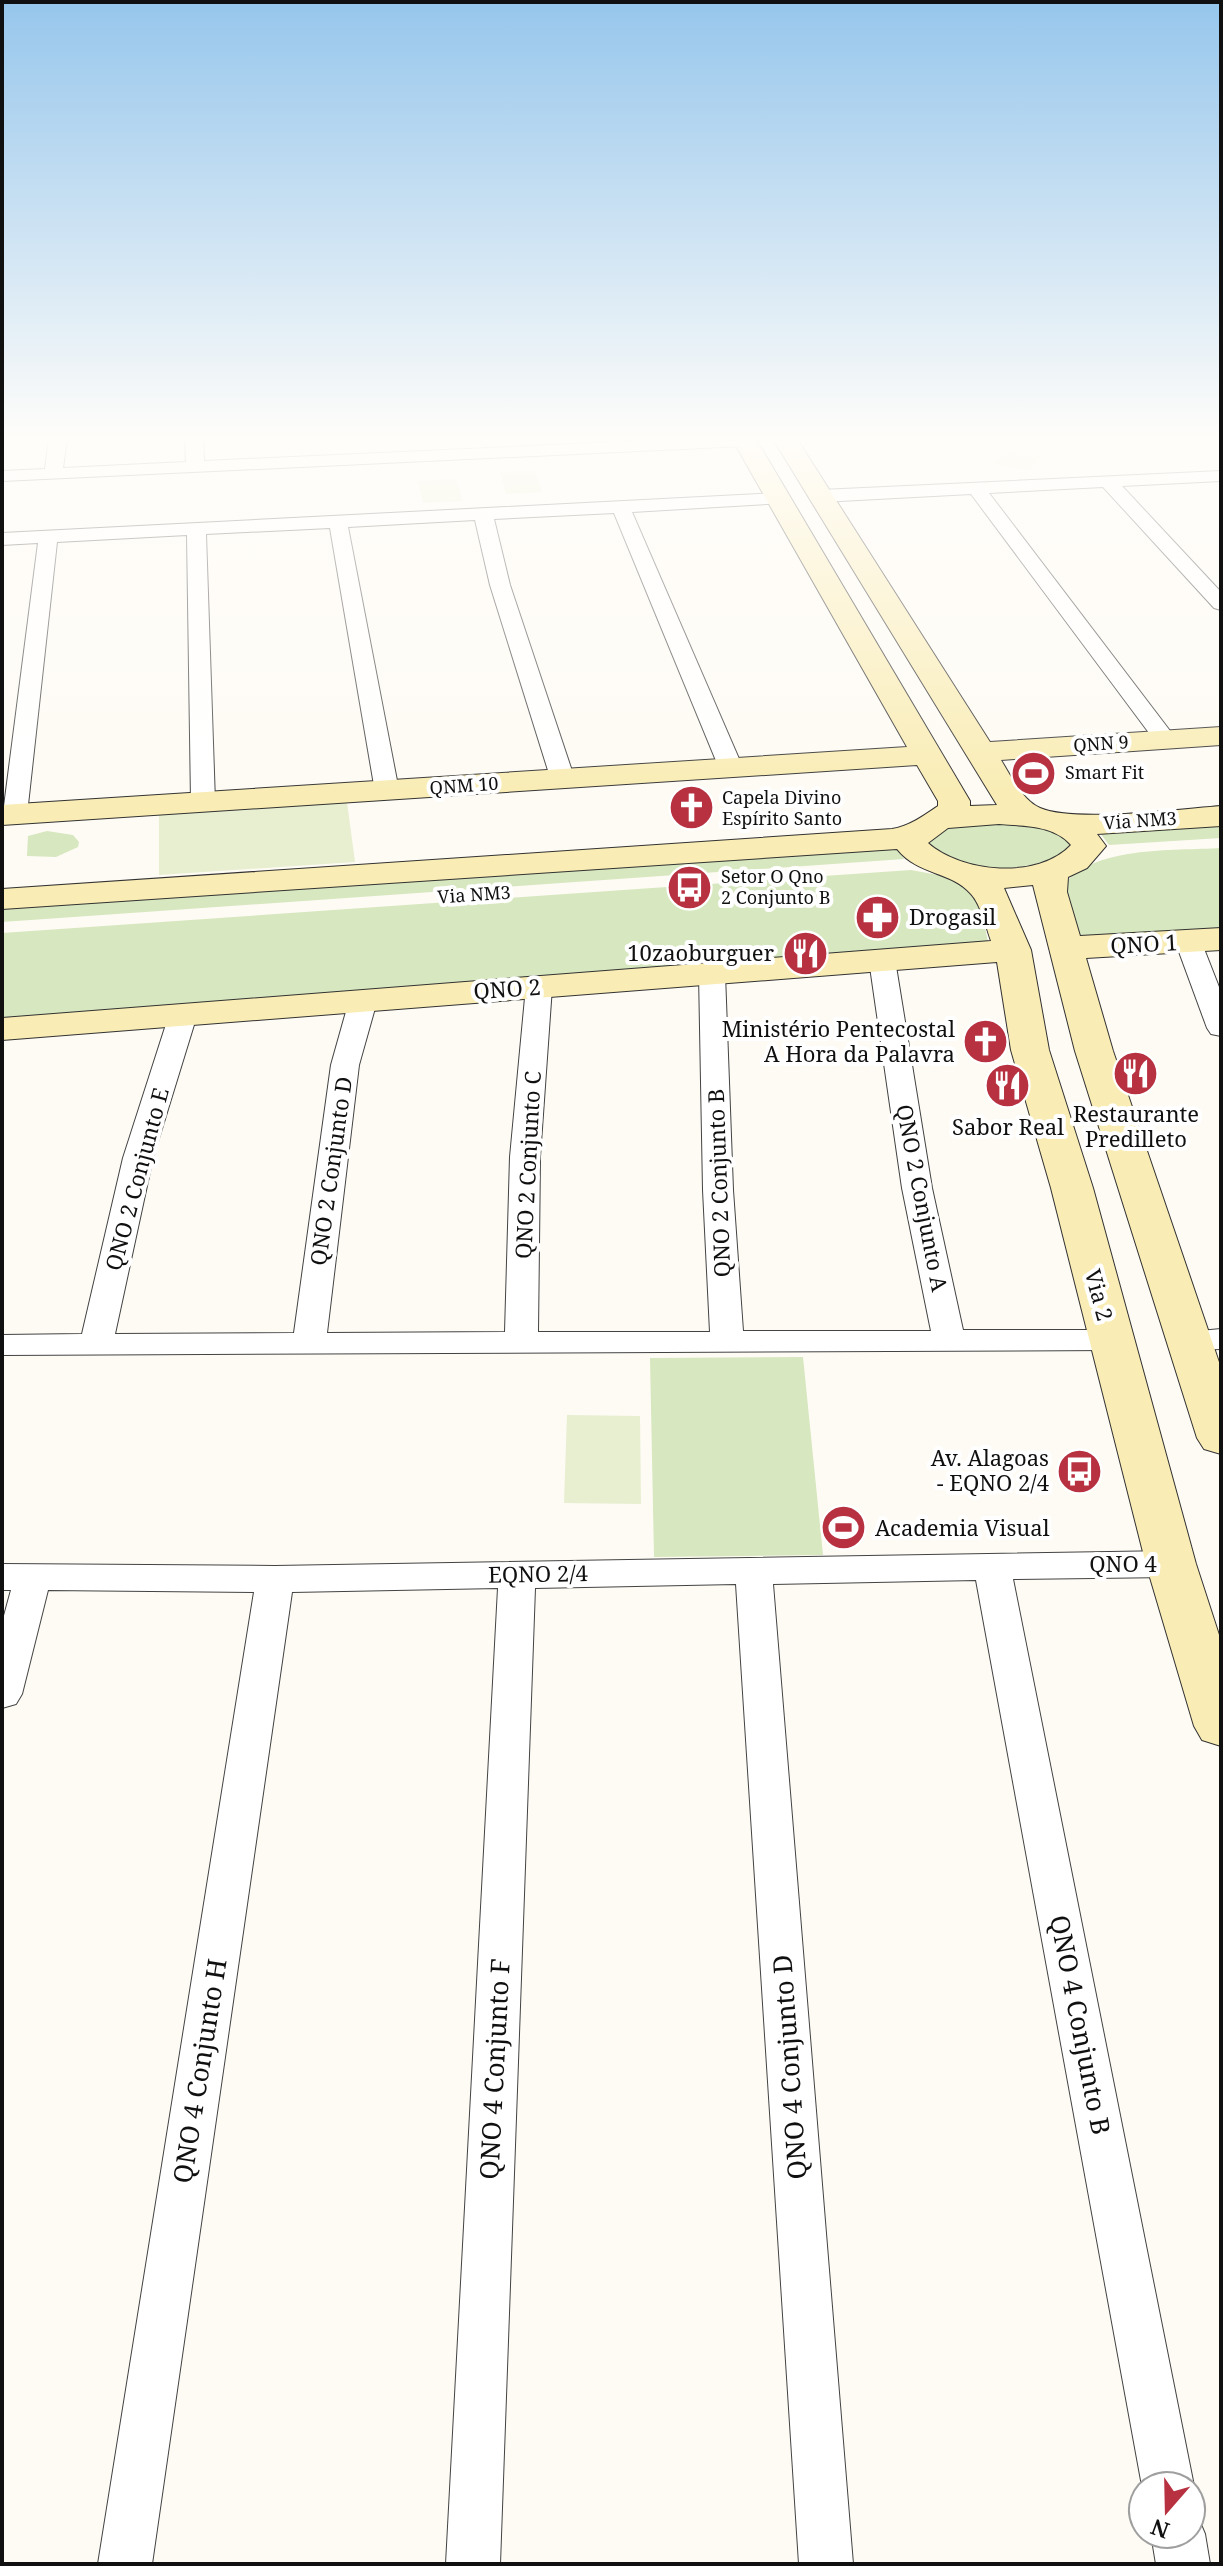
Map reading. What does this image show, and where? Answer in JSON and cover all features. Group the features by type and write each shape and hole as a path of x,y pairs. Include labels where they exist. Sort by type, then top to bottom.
{"main road":[{"path":"812,559 954,801 954,810 928,827 911,845 924,859 956,871"},
{"path":"860,559 1009,798 1086,839 1089,846 1067,864 1050,892 1068,948 1094,1051 1206,1340 1221,1438"},
{"path":"823,578 825,569 829,567 855,569 886,624 921,653"},
{"name":"QNN 9","path":"981,752 1221,736"},
{"name":"QNM 10","path":"9,815 926,755"},
{"name":"Via NM3","path":"2,899 878,840 978,815 1113,824 1221,816"},
{"name":"Via NM3","path":"2,928 888,866 1011,876 1131,849 1221,843"},
{"name":"Via 2","path":"956,871 989,891 1013,950 1026,1031 1072,1188 1171,1564 1221,1726"},
{"name":"QNO 1","path":"1068,948 1204,940"},
{"name":"QNO 2","path":"2,1029 1013,950"},
{"path":"1026,1031 1043,1018 1068,1020 1084,1012"},
{"path":"1026,1031 1050,1040 1074,1041 1094,1051"}],"street":[{"path":"9,815 45,559"},
{"path":"197,559 203,802"},
{"path":"345,559 387,791"},
{"path":"494,559 563,780"},
{"path":"643,559 731,768"},
{"path":"1030,559 1166,740"},
{"path":"1179,559 1221,604"},
{"path":"1204,940 1221,1028"},
{"name":"QNO 2 Conjunto A","path":"882,960 917,1188 949,1340"},
{"name":"QNO 2 Conjunto B","path":"712,974 718,1190 727,1344"},
{"name":"QNO 2 Conjunto C","path":"521,1343 525,1157 539,987"},
{"name":"QNO 2 Conjunto D","path":"309,1343 345,1065 363,1001"},
{"name":"QNO 2 Conjunto E","path":"96,1345 138,1158 183,1015"},
{"path":"2,1345 1111,1340"},
{"name":"QNO 4","path":"1074,1563 1171,1564"},
{"name":"EQNO 2/4","path":"18,1577 275,1579 1074,1563"},
{"name":"QNO 4 Conjunto B","path":"992,1565 1165,2470"},
{"name":"QNO 4 Conjunto D","path":"753,1569 826,2564"},
{"name":"QNO 4 Conjunto F","path":"473,2564 517,1575"},
{"path":"2,1694 18,1577"},
{"name":"QNO 4 Conjunto H","path":"125,2564 275,1579"}],"green space":[{"path":"347,802 355,862 159,875 159,814"},
{"path":"1221,821 1221,838 1109,845 1097,829"},
{"path":"973,822 1028,822 1074,841 1068,856 1014,868 985,869 956,863 928,843 930,837 948,828"},
{"path":"47,831 73,835 79,842 78,847 56,857 27,856 28,836"},
{"path":"897,843 904,859 2,922 2,907"},
{"path":"1221,848 1221,932 1113,940 1069,936 1061,889 1074,875 1091,864 1134,853"},
{"path":"911,870 949,877 979,898 988,942 2,1022 2,933"},
{"path":"803,1357 823,1555 654,1557 650,1358"},
{"path":"567,1415 640,1416 641,1504 564,1503"}],"place":[{"name":"Smart Fit","path":"1034,773"},
{"name":"Capela Divino Espírito Santo","path":"691,808"},
{"name":"Setor O Qno 2 Conjunto B","path":"690,887"},
{"name":"Drogasil","path":"878,917"},
{"name":"10zaoburguer","path":"805,953"},
{"name":"Ministério Pentecostal A Hora da Palavra","path":"986,1042"},
{"name":"Restaurante Predilleto","path":"1136,1073"},
{"name":"Sabor Real","path":"1008,1086"},
{"name":"Av. Alagoas - EQNO 2/4","path":"1080,1471"},
{"name":"Academia Visual","path":"844,1528"}]}
